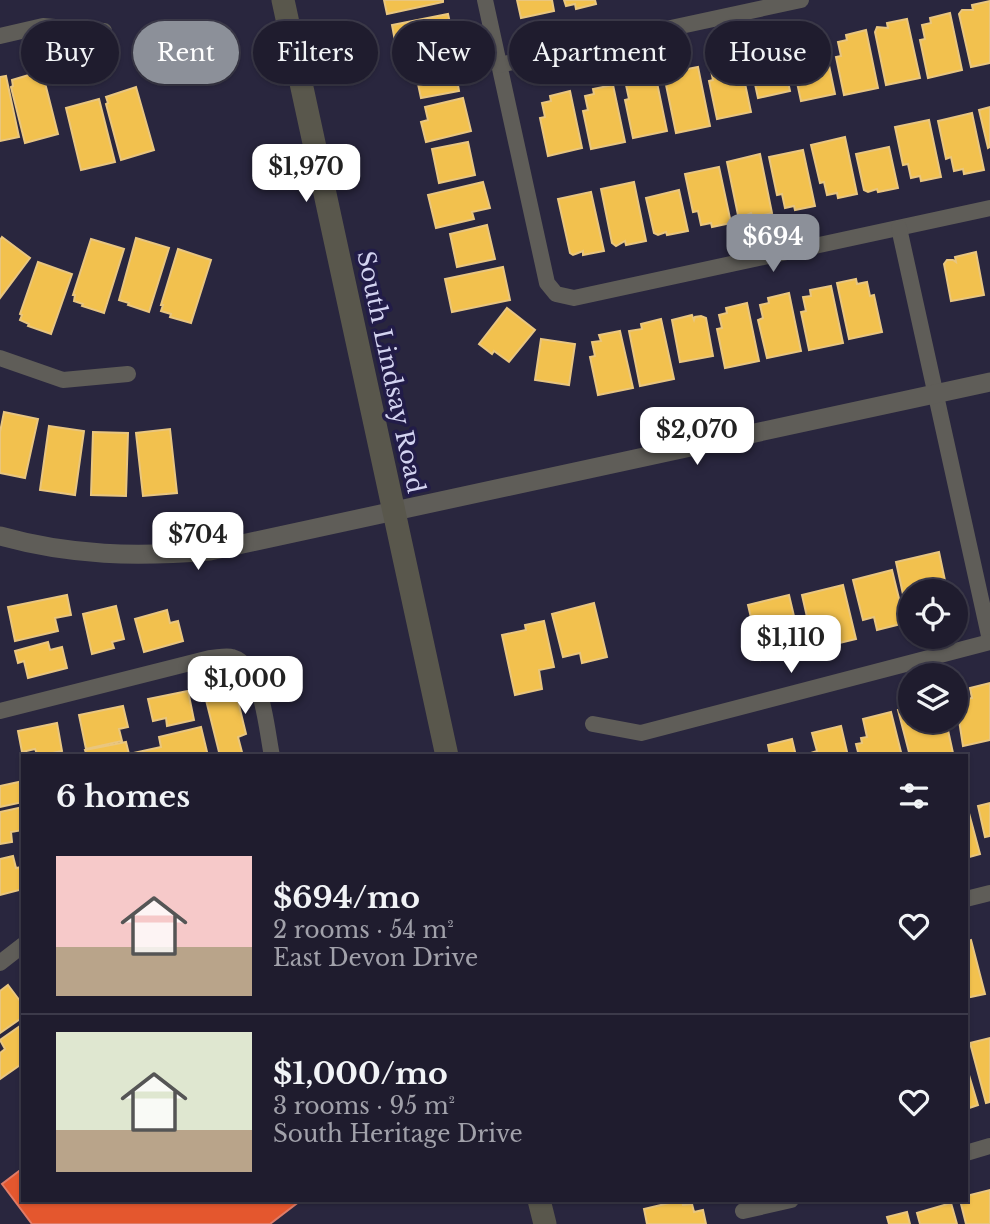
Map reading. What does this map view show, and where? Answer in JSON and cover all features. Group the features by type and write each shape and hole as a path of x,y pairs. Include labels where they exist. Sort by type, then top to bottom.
{"main road":[{"name":"South Lindsay Road","path":"283,0 447,754"},
{"path":"540,1202 545,1224"}],"street":[{"path":"485,0 547,283 556,294 574,298 990,208"},
{"path":"499,65 801,0"},
{"path":"0,36 21,31"},
{"path":"593,724 641,733 990,641 899,228"},
{"path":"0,358 63,380 128,374"},
{"path":"0,537 88,553 133,556 210,551 990,383"},
{"path":"0,711 210,658 230,656 247,666 258,688 272,754"},
{"path":"968,898 990,892"},
{"path":"0,963 21,947"},
{"path":"968,1152 990,1146"},
{"path":"743,1212 783,1202"}],"building: Homes":[{"path":"384,0 443,0 443,2 387,14"},
{"path":"517,0 552,0 554,11 521,18"},
{"path":"564,0 595,0 596,4 576,9 575,4 566,6"},
{"path":"990,1 990,63 971,67 959,14 962,10 973,10 972,5"},
{"path":"950,13 962,70 928,78 920,40 925,39 922,25 931,23 930,18"},
{"path":"448,14 450,21 412,21"},
{"path":"907,19 920,78 886,85 875,32 877,27 888,28 887,23"},
{"path":"866,30 878,88 844,95 836,57 841,56 838,42 847,40 846,35"},
{"path":"698,67 710,126 676,133 666,84 691,84 691,68"},
{"path":"831,75 835,94 801,101 797,84 831,84"},
{"path":"6,76 19,137 0,141 0,77"},
{"path":"21,77 21,84 45,84 58,134 25,143 11,87 12,80"},
{"path":"418,84 458,84 459,91 421,98"},
{"path":"657,84 667,131 633,138 625,100 629,99 626,85"},
{"path":"710,84 745,84 751,112 717,119"},
{"path":"755,84 788,84 790,91 758,98"},
{"path":"613,85 625,142 591,149 583,111 588,110 585,96 594,94 593,89"},
{"path":"136,87 154,150 121,160 106,97"},
{"path":"570,91 582,148 548,156 540,118 545,117 542,103 551,101 550,96"},
{"path":"463,98 471,131 426,142 421,122 428,120 425,107"},
{"path":"99,99 115,162 81,170 66,108"},
{"path":"990,107 990,147 988,148 979,110"},
{"path":"972,113 984,170 964,174 963,169 954,171 951,157 946,159 938,121"},
{"path":"929,120 941,177 921,181 920,176 911,178 908,164 903,165 895,127"},
{"path":"845,137 857,194 838,198 837,193 827,195 824,182 820,183 811,145"},
{"path":"468,142 475,175 439,183 432,149"},
{"path":"889,147 898,188 878,192 877,189 868,192 864,190 856,154"},
{"path":"803,150 815,206 795,210 794,206 785,208 782,194 777,195 769,157"},
{"path":"760,154 772,213 753,218 751,213 742,217 738,215 727,162"},
{"path":"719,167 731,223 712,227 711,223 701,225 698,211 693,212 685,174"},
{"path":"483,182 490,208 472,212 474,219 436,228 428,195"},
{"path":"634,182 646,241 626,245 625,241 616,246 612,243 601,189"},
{"path":"679,190 688,231 667,235 666,232 658,235 654,233 646,198"},
{"path":"591,192 604,251 583,255 583,251 573,255 570,253 558,199"},
{"path":"487,225 495,259 457,267 450,234"},
{"path":"2,237 30,258 0,298 0,240"},
{"path":"136,238 169,248 149,312 119,300"},
{"path":"91,239 124,249 104,313 74,301 73,295"},
{"path":"178,249 211,260 191,323 170,317 171,314 161,311"},
{"path":"976,252 984,295 951,301 944,264 947,260 956,262 955,257"},
{"path":"38,262 72,274 51,334 28,326 29,324 20,320"},
{"path":"503,267 510,300 452,312 445,279"},
{"path":"856,279 857,284 867,282 870,296 874,295 882,332 849,339 837,283"},
{"path":"831,286 843,343 809,350 801,312 806,311 803,297 811,296 810,290"},
{"path":"789,293 801,351 767,358 758,320 763,318 760,305 769,303 768,298"},
{"path":"747,303 759,361 725,368 717,329 722,328 719,315 727,313 726,308"},
{"path":"507,308 535,330 509,362 479,344"},
{"path":"692,315 694,320 695,317 701,316 706,318 713,356 680,362 672,320"},
{"path":"661,319 674,379 640,386 629,331 642,329 641,324"},
{"path":"620,331 633,388 598,395 590,357 595,356 592,342 601,341 599,335"},
{"path":"541,339 575,344 569,385 535,380"},
{"path":"4,412 38,419 25,478 0,473 0,432"},
{"path":"49,426 84,431 75,495 40,490"},
{"path":"170,429 177,493 143,496 136,433"},
{"path":"93,432 128,433 126,496 91,495"},
{"path":"939,552 945,579 900,579 896,562"},
{"path":"892,570 898,594 898,625 877,630 874,617 863,620 853,580"},
{"path":"843,585 856,639 831,645 829,634 812,639 802,595"},
{"path":"67,595 71,615 55,618 58,631 15,641 8,607"},
{"path":"789,595 802,650 761,660 748,605"},
{"path":"594,603 607,657 582,663 580,653 563,657 552,614"},
{"path":"116,606 124,639 112,642 114,648 92,654 83,614"},
{"path":"167,610 170,623 178,621 183,641 144,652 135,619"},
{"path":"544,621 554,667 539,670 542,689 515,695 502,635 526,630 525,625"},
{"path":"48,642 50,650 62,647 67,668 28,678 24,661 18,663 15,651"},
{"path":"990,683 990,740 963,746 961,733 968,733 968,699 972,698 970,688"},
{"path":"188,691 194,720 167,726 166,718 153,721 148,699"},
{"path":"236,693 246,734 238,737 242,754 220,754 206,700"},
{"path":"123,706 128,727 119,729 122,741 86,749 79,715"},
{"path":"891,712 902,754 858,754 856,744 862,743 861,738 867,737 863,719"},
{"path":"57,723 62,751 37,754 35,749 22,752 18,731"},
{"path":"841,726 848,754 811,754 817,751 812,733"},
{"path":"201,727 208,754 129,754 161,747 159,737"},
{"path":"904,733 949,733 953,753 909,754"},
{"path":"792,739 796,754 770,754 768,745"},
{"path":"126,742 129,754 86,754 85,750"},
{"path":"21,781 21,802 0,807 0,786"},
{"path":"990,803 990,836 985,837 978,806"},
{"path":"21,807 21,830 11,832 12,842 0,844 0,812"},
{"path":"968,809 980,854 968,857"},
{"path":"13,856 16,868 21,867 21,890 0,895 0,859"},
{"path":"971,940 985,994 968,998 968,941"},
{"path":"8,985 21,1002 21,1018 0,1033 0,991"},
{"path":"21,1025 21,1064 0,1079 0,1053 5,1049 0,1040"},
{"path":"990,1038 990,1102 986,1103 970,1043"},
{"path":"968,1072 978,1105 968,1108"},
{"path":"990,1190 990,1224 966,1224 960,1202 968,1202 968,1196"},
{"path":"674,1202 692,1204 694,1212 703,1210 706,1224 647,1224 644,1209"},
{"path":"951,1203 957,1224 920,1224 917,1213"},
{"path":"907,1212 910,1224 889,1224 887,1217"}],"building: Shops":[{"path":"21,1170 21,1202 299,1202 270,1224 32,1224 2,1184"}]}
